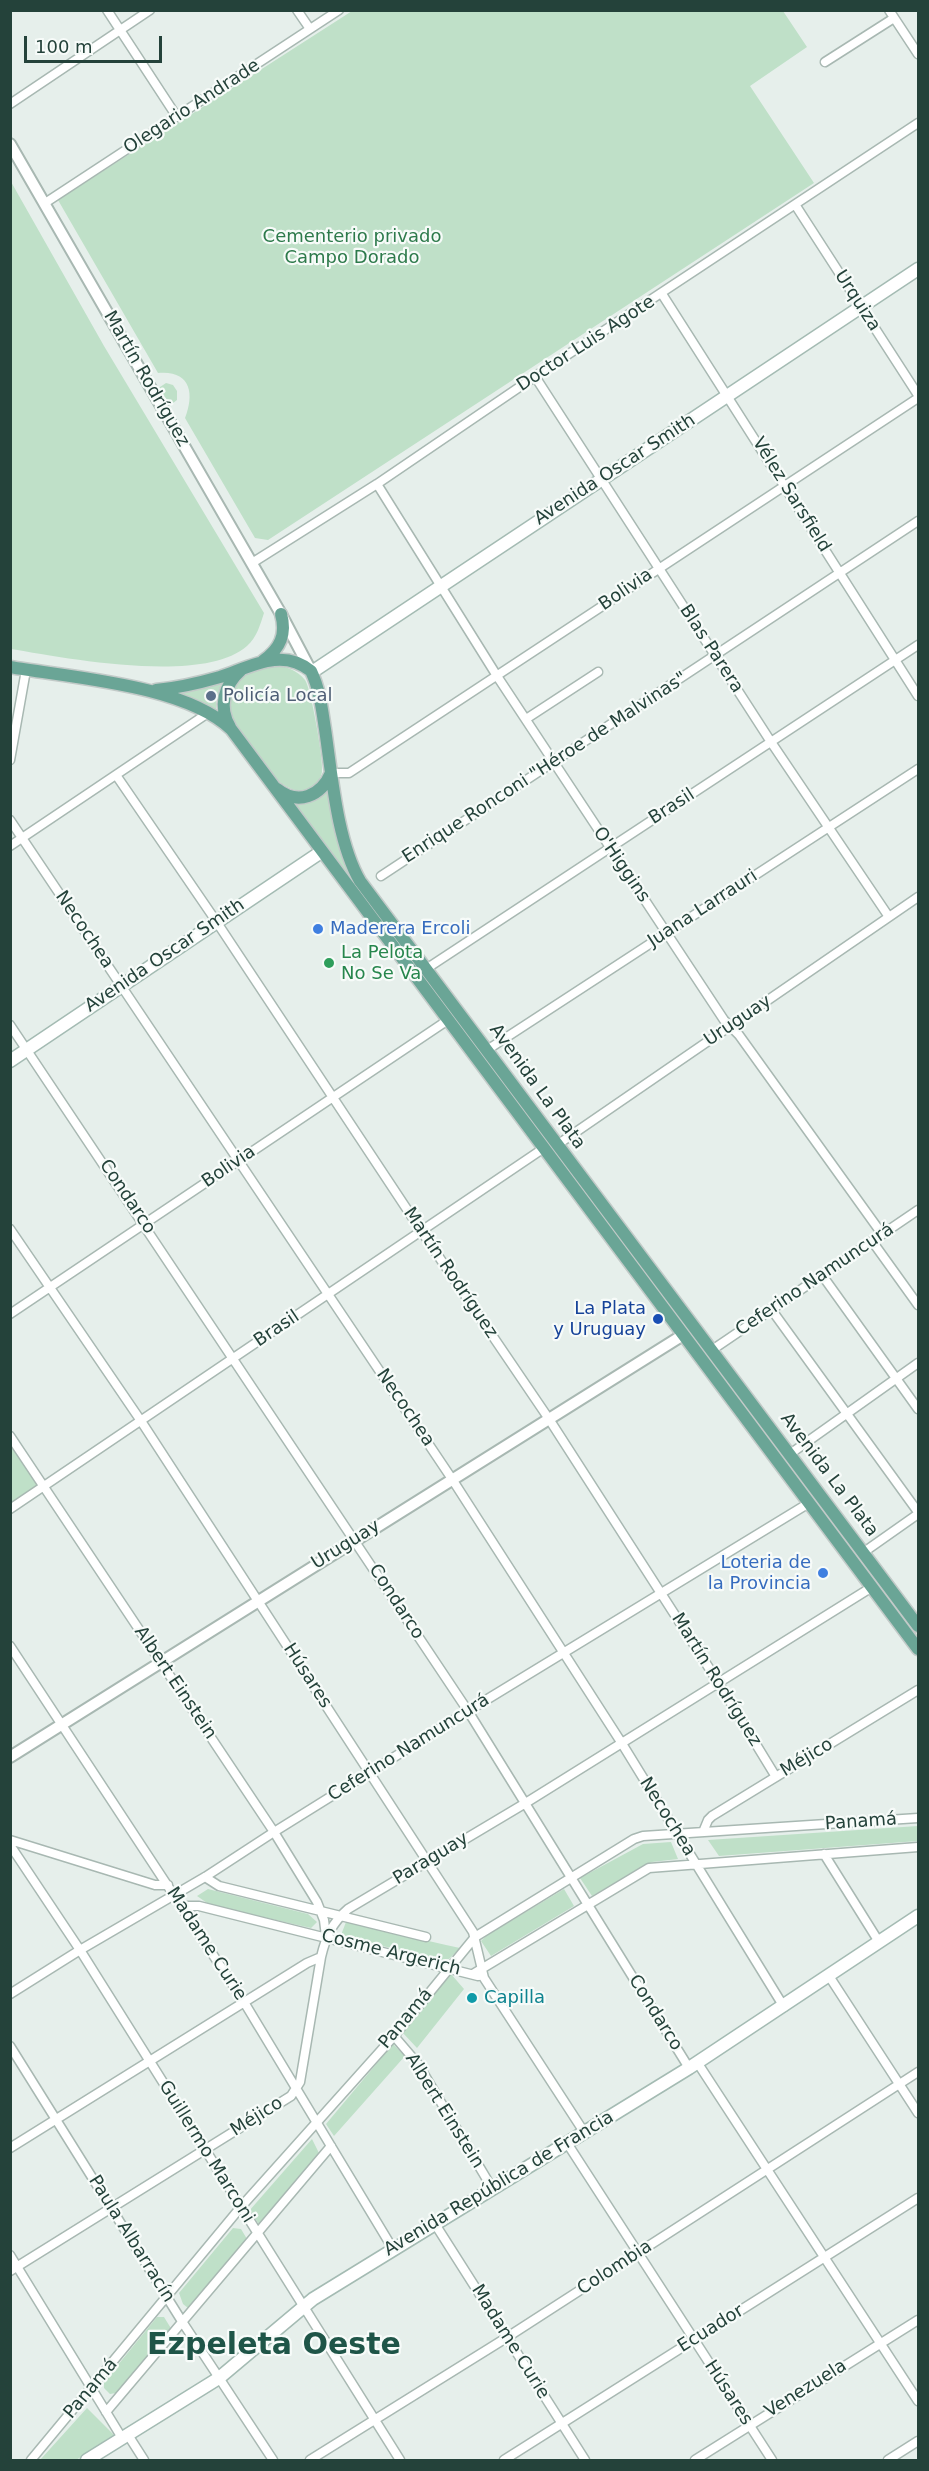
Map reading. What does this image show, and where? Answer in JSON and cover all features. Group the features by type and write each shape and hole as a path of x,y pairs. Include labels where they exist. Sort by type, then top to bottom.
{"main road":[{"name":"Avenida Oscar Smith","path":"312,672 918,269"},
{"path":"263,661 273,654 281,642 284,625 281,614"},
{"name":"Avenida La Plata","path":"146,690 199,682 263,661 290,661 312,672 320,698 346,849 352,866 366,890 487,1050 550,1146 684,1335 918,1649"},
{"name":"Avenida La Plata","path":"10,667 146,690 183,701 208,712 231,729 448,1020 712,1350 918,1626"},
{"path":"231,729 224,715 224,696 236,675 248,667"},
{"path":"268,781 284,793 296,798 305,798 322,787 331,772"},
{"name":"Avenida Oscar Smith","path":"10,1061 321,852"},
{"name":"Avenida República de Francia","path":"87,2460 219,2378 303,2307 393,2249 693,2065 784,2007 918,1916"}],"street":[{"path":"107,10 177,117"},
{"path":"10,104 150,10"},
{"path":"297,10 310,29"},
{"name":"Olegario Andrade","path":"45,203 339,10"},
{"path":"825,62 892,14 918,54"},
{"name":"Doctor Luis Agote","path":"252,562 377,484 918,123"},
{"name":"Martín Rodríguez","path":"10,144 252,562 312,672"},
{"name":"Urquiza","path":"796,206 918,397"},
{"name":"Vélez Sarsfield","path":"662,294 918,696"},
{"name":"Blas Parera","path":"536,378 827,828 889,917"},
{"name":"Bolivia","path":"331,772 349,773 918,397"},
{"name":"O'Higgins","path":"377,484 497,676 729,1027 739,1035 882,1234"},
{"name":"Enrique Ronconi \"Héroe de Malvinas\"","path":"381,876 918,521"},
{"name":"Brasil","path":"426,969 918,645"},
{"path":"10,760 26,670"},
{"path":"526,719 598,672"},
{"path":"10,846 208,712"},
{"name":"Juana Larrauri","path":"487,1050 918,770"},
{"name":"Martín Rodríguez","path":"116,775 549,1419 776,1777"},
{"name":"Necochea","path":"10,820 452,1479 621,1742 784,2007"},
{"name":"Uruguay","path":"550,1146 918,897"},
{"name":"Bolivia","path":"10,1314 448,1020"},
{"name":"Condarco","path":"10,1025 468,1711 587,1904 693,2065 768,2169 918,2401"},
{"name":"Brasil","path":"10,1509 550,1146"},
{"name":"Ceferino Namuncurá","path":"712,1350 918,1210"},
{"name":"Húsares","path":"10,1229 141,1421 475,1937 484,1978 584,2132"},
{"path":"872,1241 918,1305"},
{"path":"822,1275 918,1409"},
{"path":"771,1309 918,1513 864,1552"},
{"name":"Uruguay","path":"10,1757 684,1335"},
{"path":"790,1454 918,1363"},
{"name":"Albert Einstein","path":"10,1436 274,1832 321,1910 326,1936"},
{"name":"Ceferino Namuncurá","path":"10,1994 205,1877 468,1711 809,1503"},
{"name":"Paraguay","path":"321,1957 326,1936 340,1916 872,1587"},
{"name":"Madame Curie","path":"10,1646 244,2002 393,2249"},
{"name":"Méjico","path":"704,1832 708,1820 918,1690"},
{"name":"Panamá","path":"30,2460 168,2298 240,2208 394,2036 475,1937 634,1839 677,1833 918,1818"},
{"path":"10,1842 155,1886 168,1885"},
{"name":"Guillermo Marconi","path":"10,1842 400,2460"},
{"name":"Panamá","path":"472,1974 649,1868 918,1847"},
{"path":"824,1854 879,1942"},
{"path":"205,1877 219,1886 426,1937"},
{"name":"Cosme Argerich","path":"182,1906 200,1906 326,1936 484,1978"},
{"path":"10,2148 149,2060 307,1963 321,1957"},
{"name":"Méjico","path":"14,2269 291,2096 297,2090 321,1957"},
{"path":"829,1976 918,2113"},
{"name":"Albert Einstein","path":"394,2036 418,2064 492,2188"},
{"name":"Paula Albarracín","path":"10,2046 183,2323 273,2460"},
{"name":"Colombia","path":"310,2460 506,2338 918,2072"},
{"name":"Húsares","path":"567,2143 772,2460"},
{"name":"Panamá","path":"106,2412 331,2146"},
{"name":"Ecuador","path":"504,2460 918,2198"},
{"name":"Madame Curie","path":"435,2224 585,2460"},
{"path":"10,2255 14,2269 106,2412 144,2460"},
{"name":"Venezuela","path":"695,2460 918,2320"},
{"path":"888,2460 918,2441"}],"green space":[{"name":"Cementerio privado Campo Dorado","path":"352,11 783,11 807,47 750,86 814,183 268,540 255,538 185,418 190,400 187,385 177,375 158,373 58,200"},
{"path":"10,180 104,346 264,613 253,639 247,646 226,658 199,664 133,666 11,649"},
{"path":"166,383 173,385 177,391 177,400 168,407 157,389"},
{"path":"276,665 299,674 308,686 319,740 322,772 316,784 305,792 293,789 272,775 254,753 232,719 230,696 233,688 246,675"},
{"path":"222,682 216,699 216,710 175,694"},
{"path":"328,784 343,857 353,879 918,1636 918,1640 292,801"},
{"path":"10,1436 43,1486 10,1509"},
{"path":"918,1826 918,1841 719,1856 708,1840"},
{"path":"671,1842 678,1859 652,1862 592,1896 580,1878 643,1844"},
{"path":"208,1889 308,1914 317,1922 311,1928 210,1905 197,1896"},
{"path":"564,1889 574,1906 491,1956 481,1941 486,1936"},
{"path":"346,1922 460,1948 449,1959 440,1961 341,1935"},
{"path":"451,1974 464,1989 417,2048 402,2032"},
{"path":"393,2044 405,2056 334,2136 326,2124"},
{"path":"312,2139 319,2153 259,2224 249,2211"},
{"path":"233,2228 241,2229 247,2239 188,2308 183,2304 179,2293"},
{"path":"157,2317 164,2317 172,2330 116,2393 110,2394 104,2388 104,2382"},
{"path":"87,2408 115,2436 76,2460 40,2460"}],"place":[{"name":"Policía Local","path":"211,696"},
{"name":"Maderera Ercoli","path":"318,929"},
{"name":"La Pelota No Se Va","path":"329,963"},
{"name":"La Plata y Uruguay","path":"658,1319"},
{"name":"Loteria de la Provincia","path":"823,1573"},
{"name":"Capilla","path":"472,1998"}],"district":[{"name":"Ezpeleta Oeste","path":"274,2346"}]}
